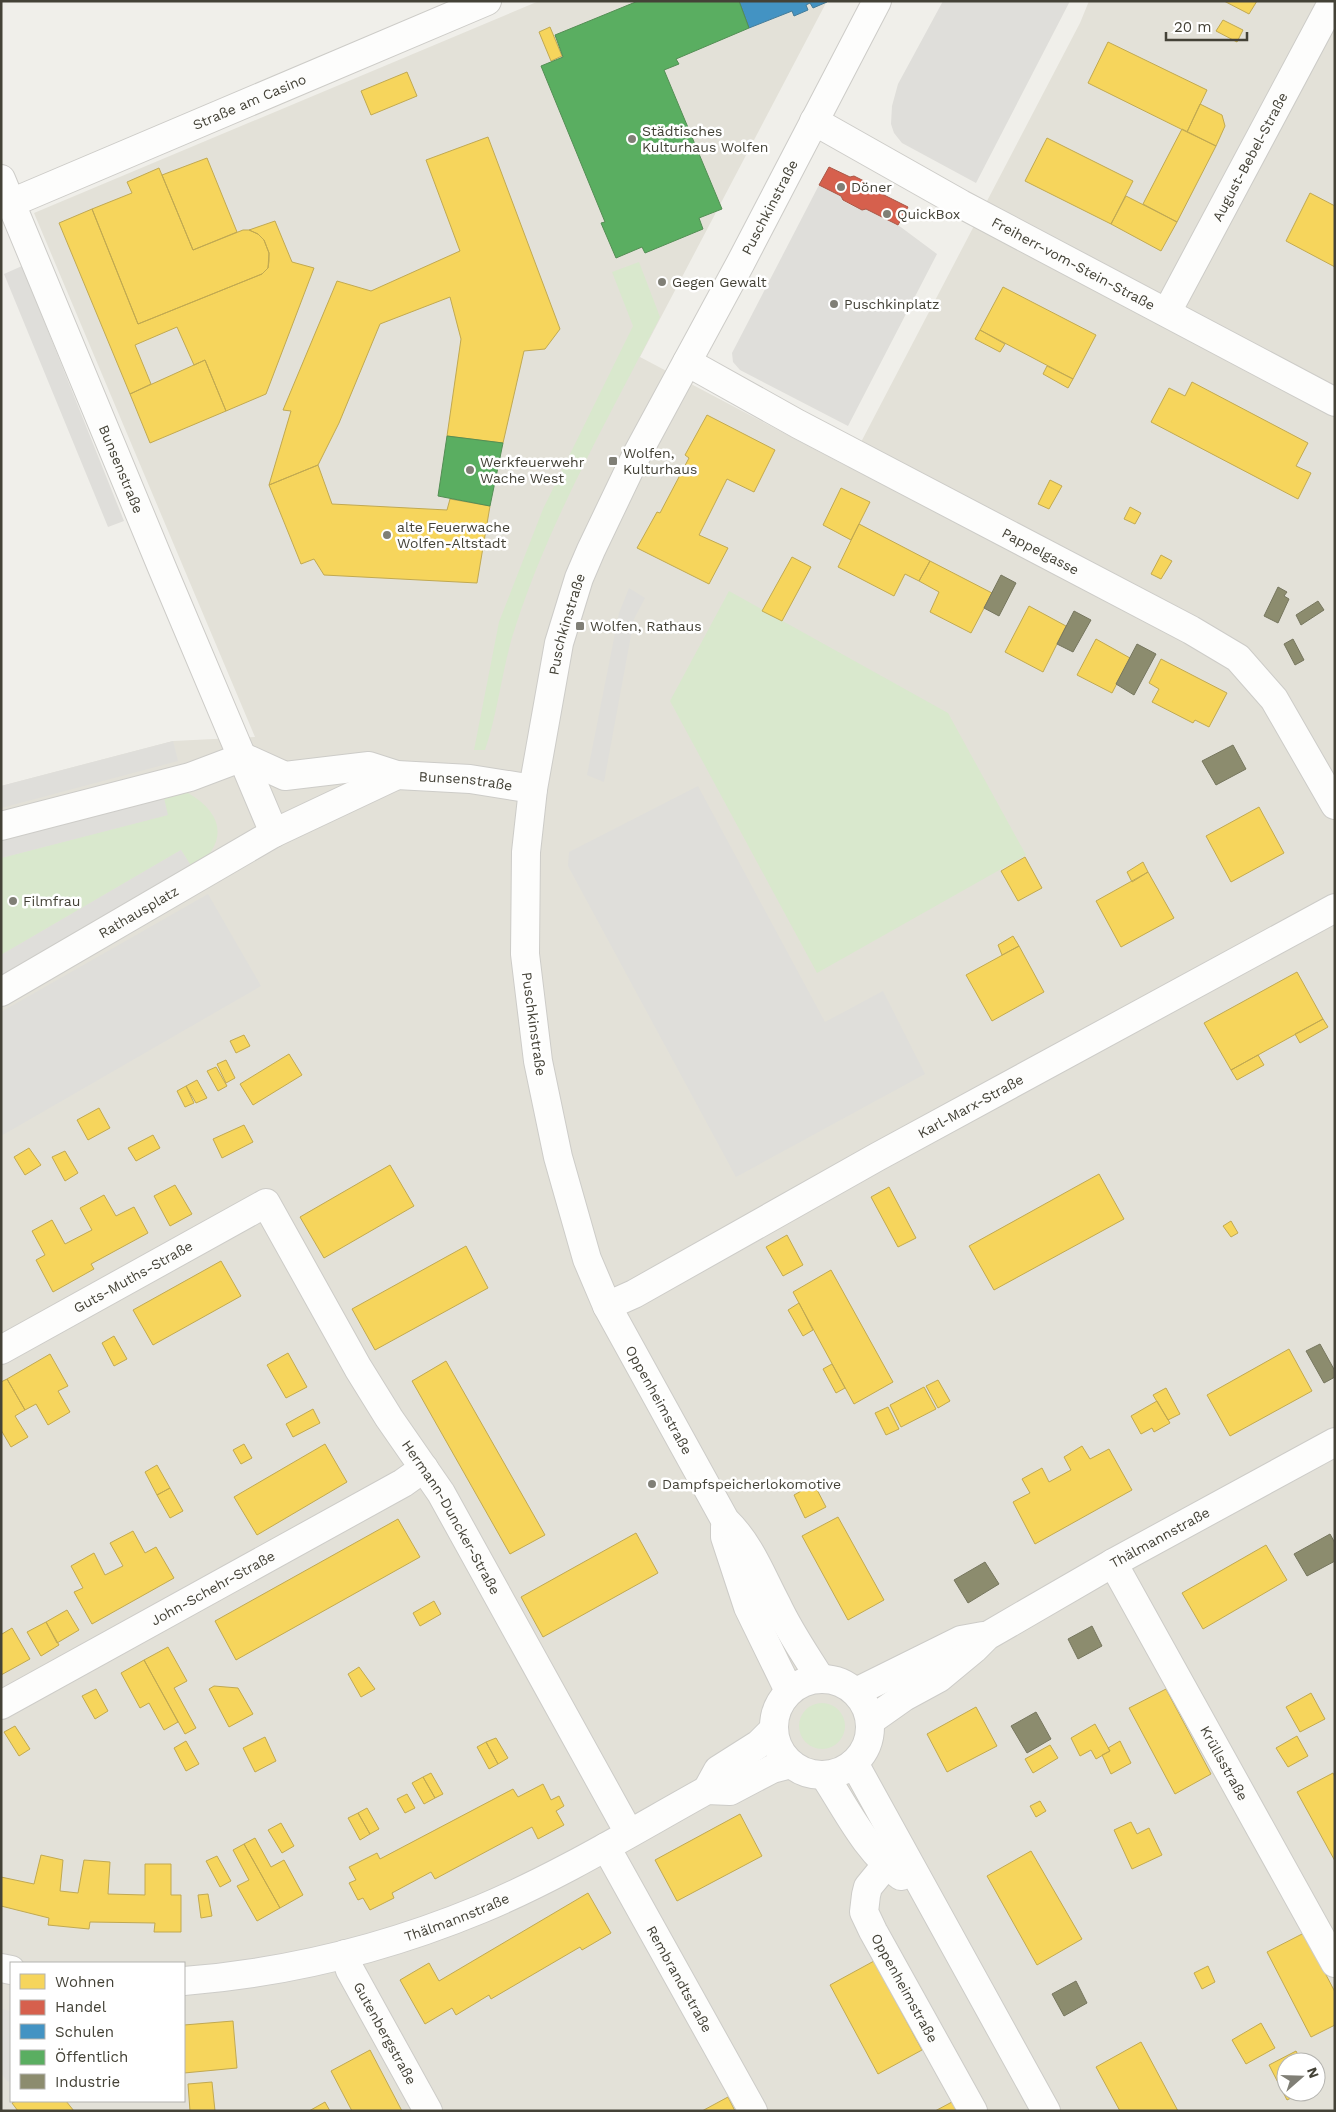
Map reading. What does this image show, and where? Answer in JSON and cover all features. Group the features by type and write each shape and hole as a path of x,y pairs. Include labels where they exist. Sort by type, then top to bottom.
{"street":[{"name":"Straße am Casino","path":"6,191 487,1"},
{"name":"Puschkinstraße","path":"607,1306 587,1259 558,1157 538,1061 530,1009 525,954 526,852 533,789 559,642 579,578 635,458 877,1"},
{"name":"August-Bebel-Straße","path":"1167,312 1333,1"},
{"name":"Freiherr-vom-Stein-Straße","path":"814,121 961,204 1335,402"},
{"name":"Bunsenstraße","path":"6,191 274,833 397,775"},
{"name":"Pappelgasse","path":"687,362 798,424 1191,630 1238,658 1274,699 1335,805"},
{"name":"Bunsenstraße","path":"243,757 285,776 369,766 397,775 470,779 533,789"},
{"path":"1,826 190,777 243,757"},
{"name":"Rathausplatz","path":"1,992 274,833"},
{"name":"Karl-Marx-Straße","path":"607,1306 634,1294 877,1157 1335,908"},
{"name":"Guts-Muths-Straße","path":"1,1350 266,1203"},
{"name":"Hermann-Duncker-Straße","path":"266,1203 358,1368 389,1418 441,1494 629,1833"},
{"name":"Oppenheimstraße","path":"607,1306 725,1520 739,1533 777,1607 820,1678"},
{"name":"Thälmannstraße","path":"870,1721 904,1697 939,1678 986,1636 1113,1563 1335,1442"},
{"name":"John-Schehr-Straße","path":"1,1705 403,1483 424,1468"},
{"name":"Oppenheimstraße","path":"725,1520 725,1537 748,1607 789,1691"},
{"name":"Krüllsstraße","path":"1113,1563 1335,1963"},
{"name":"Thälmannstraße","path":"856,1692 961,1640 986,1636"},
{"path":"820,1678 845,1684 856,1692 867,1711 870,1721 865,1748 854,1763 840,1772 824,1775 807,1773 791,1764 782,1755 776,1743 773,1730 776,1708 789,1691 804,1682 820,1678"},
{"name":"Thälmannstraße","path":"707,1790 718,1770 759,1744 773,1730"},
{"path":"854,1763 1046,2111"},
{"name":"Thälmannstraße","path":"185,1981 261,1972 345,1954 396,1940 483,1908 535,1884 707,1790 730,1791 772,1769 791,1764"},
{"path":"824,1775 863,1836 886,1865 925,1892"},
{"name":"Rembrandtstraße","path":"606,1846 753,2111"},
{"name":"Oppenheimstraße","path":"886,1865 868,1887 864,1912 872,1931 973,2111"},
{"name":"Gutenbergstraße","path":"345,1954 350,1970 428,2111"}],"shaded area":[{"path":"539,1 827,1 640,357 848,467 1080,23 1089,1 1335,1 1335,2111 1,2111 1,786 173,741 255,737 34,213"},
{"path":"943,1 1070,1 976,183 902,143 894,133 891,124 892,106 898,84"},
{"name":"Puschkinplatz","path":"819,185 841,196 843,201 861,210 866,209 898,225 937,254 848,426 740,370 733,362 732,353"},
{"path":"22,266 124,521 108,527 4,274"},
{"path":"629,588 645,598 634,619 604,782 587,775 619,613"},
{"path":"173,741 178,761 1,808 1,786"},
{"path":"698,786 825,1022 883,991 925,1074 736,1177 568,866 569,852"},
{"path":"163,794 168,815 1,858 1,836"},
{"path":"181,850 193,869 1,980 1,955"},
{"path":"208,894 261,986 1,1136 1,1012"},
{"path":"1,2009 10,2011 10,2081 8,2082 1,2073"}],"green space":[{"path":"639,262 660,317 582,468 546,546 511,640 494,719 485,750 474,750 499,622 543,509 633,326 612,272"},
{"path":"729,591 948,713 1026,855 817,973 670,701"},
{"path":"188,793 209,810 218,830 217,840 212,850 193,869 181,850 1,955 1,858 167,815 163,794"},
{"path":"827,1703 839,1709 844,1717 844,1735 839,1743 831,1748 817,1749 805,1743 800,1735 799,1721 805,1709 813,1704"}],"building: Wohnen":[{"path":"1224,1 1257,1 1249,14"},
{"path":"1223,20 1243,30 1237,42 1216,31"},
{"path":"550,27 562,56 551,61 539,32"},
{"path":"1108,42 1207,90 1187,132 1088,83"},
{"path":"407,72 417,96 371,115 361,91"},
{"path":"1200,104 1222,115 1225,126 1216,146 1187,132"},
{"path":"1182,129 1216,146 1177,222 1143,204"},
{"path":"488,137 560,329 545,349 524,351 503,443 447,436 461,339 450,297 380,324 339,423 318,465 269,485 291,411 283,410 337,281 371,291 460,251 426,160"},
{"path":"1047,138 1133,181 1111,224 1025,181"},
{"path":"207,158 237,232 193,250 162,175"},
{"path":"159,168 193,250 243,230 249,230 258,234 264,240 269,253 269,261 268,268 262,274 138,324 92,209 132,193 127,182"},
{"path":"1310,193 1335,206 1335,267 1286,241"},
{"path":"1126,196 1177,222 1161,251 1111,224"},
{"path":"92,209 138,324 262,274 268,268 269,253 264,240 258,234 249,230 275,221 292,262 314,268 266,394 226,411 205,360 194,365 177,327 135,345 151,384 130,394 59,223"},
{"path":"1003,287 1096,335 1073,379 980,330"},
{"path":"980,330 1005,344 1000,352 975,339"},
{"path":"205,360 226,411 150,443 130,394"},
{"path":"1047,366 1073,379 1068,388 1043,374"},
{"path":"1192,382 1308,443 1296,466 1311,473 1298,499 1151,422 1169,388 1185,396"},
{"path":"707,415 775,450 754,492 727,479 699,535 728,548 709,584 637,548 657,512 660,513 689,458 685,455"},
{"name":"alte Feuerwache Wolfen-Altstadt","path":"318,465 332,504 447,510 450,499 490,506 477,583 324,575 314,559 301,564 269,485"},
{"path":"1050,480 1062,486 1049,509 1038,504"},
{"path":"841,488 870,502 851,540 823,525"},
{"path":"1130,507 1141,513 1135,524 1124,519"},
{"path":"859,524 930,561 919,581 905,574 894,596 838,567"},
{"path":"1161,555 1172,561 1161,579 1151,574"},
{"path":"792,557 811,567 782,621 762,611"},
{"path":"930,561 992,593 971,633 930,612 939,592 919,581"},
{"path":"1029,606 1066,626 1043,672 1005,652"},
{"path":"1096,639 1130,658 1112,693 1077,675"},
{"path":"1161,659 1227,693 1209,727 1195,720 1193,723 1152,702 1159,689 1149,683"},
{"path":"1259,807 1284,853 1231,882 1206,836"},
{"path":"1025,857 1042,888 1018,901 1001,871"},
{"path":"1143,862 1148,872 1132,882 1127,872"},
{"path":"1148,872 1174,918 1121,947 1096,901"},
{"path":"1013,936 1019,946 1002,955 998,945"},
{"path":"1019,946 1044,992 992,1021 966,975"},
{"path":"1297,972 1323,1019 1231,1070 1204,1023"},
{"path":"1323,1019 1328,1027 1300,1043 1295,1034"},
{"path":"244,1035 250,1046 236,1053 230,1041"},
{"path":"289,1054 302,1075 253,1105 240,1084"},
{"path":"1258,1055 1264,1065 1237,1080 1231,1070"},
{"path":"226,1060 235,1078 226,1083 217,1064"},
{"path":"216,1067 227,1086 218,1091 207,1071"},
{"path":"197,1080 207,1098 196,1103 186,1086"},
{"path":"186,1086 194,1103 185,1107 177,1091"},
{"path":"99,1108 110,1128 88,1140 77,1120"},
{"path":"244,1125 253,1142 222,1158 213,1139"},
{"path":"153,1135 160,1148 136,1161 128,1148"},
{"path":"29,1148 41,1165 25,1175 14,1157"},
{"path":"65,1151 78,1173 65,1181 52,1157"},
{"path":"390,1165 414,1206 324,1258 300,1217"},
{"path":"1099,1174 1124,1219 994,1290 969,1246"},
{"path":"175,1185 192,1214 170,1226 154,1196"},
{"path":"889,1187 916,1238 898,1247 871,1197"},
{"path":"104,1195 116,1216 134,1207 148,1233 91,1264 94,1269 53,1292 36,1260 45,1255 32,1231 52,1220 65,1244 92,1230 80,1208"},
{"path":"1231,1221 1238,1233 1231,1237 1223,1226"},
{"path":"787,1235 803,1265 783,1276 766,1247"},
{"path":"466,1246 488,1288 375,1350 352,1309"},
{"path":"221,1261 241,1296 153,1345 133,1310"},
{"path":"831,1270 893,1382 854,1404 793,1292"},
{"path":"799,1303 813,1330 803,1336 788,1310"},
{"path":"114,1336 127,1359 114,1366 102,1343"},
{"path":"1289,1349 1312,1391 1230,1436 1207,1395"},
{"path":"288,1353 307,1387 286,1398 267,1365"},
{"path":"50,1354 68,1386 58,1391 70,1412 48,1425 36,1404 25,1410 7,1379"},
{"path":"446,1361 545,1535 510,1554 412,1381"},
{"path":"832,1364 845,1388 836,1393 823,1369"},
{"path":"7,1379 25,1410 15,1416 28,1437 11,1447 1,1430 1,1382"},
{"path":"938,1380 950,1401 938,1408 926,1386"},
{"path":"924,1387 936,1409 901,1427 890,1405"},
{"path":"1166,1388 1180,1414 1168,1420 1153,1395"},
{"path":"1157,1401 1170,1423 1154,1432 1152,1428 1141,1434 1131,1416"},
{"path":"888,1407 899,1429 886,1435 875,1413"},
{"path":"313,1409 320,1423 293,1437 286,1424"},
{"path":"244,1444 252,1458 241,1464 233,1450"},
{"path":"325,1444 347,1482 257,1535 234,1497"},
{"path":"1082,1446 1090,1459 1109,1449 1132,1490 1035,1544 1013,1502 1030,1493 1022,1479 1042,1468 1049,1482 1071,1470 1064,1457"},
{"path":"157,1465 170,1488 157,1495 145,1472"},
{"path":"814,1484 826,1507 805,1518 794,1495"},
{"path":"170,1488 183,1511 170,1518 157,1495"},
{"path":"838,1517 884,1600 848,1620 802,1536"},
{"path":"398,1519 420,1557 236,1660 215,1621"},
{"path":"133,1531 145,1553 156,1547 174,1578 92,1624 74,1592 83,1588 71,1566 94,1553 105,1575 123,1566 110,1543"},
{"path":"636,1533 658,1573 543,1637 521,1597"},
{"path":"1266,1545 1287,1580 1203,1629 1182,1593"},
{"path":"434,1601 441,1614 420,1626 413,1613"},
{"path":"67,1610 79,1630 57,1643 46,1622"},
{"path":"46,1622 59,1645 41,1656 27,1632"},
{"path":"12,1628 30,1659 1,1675 1,1632 2,1634"},
{"path":"168,1647 187,1681 174,1688 196,1728 185,1734 144,1660"},
{"path":"144,1660 178,1722 164,1730 149,1703 140,1708 121,1673"},
{"path":"359,1667 375,1689 361,1697 348,1674"},
{"path":"214,1686 238,1688 253,1714 229,1727 209,1689"},
{"path":"96,1689 108,1711 95,1719 82,1696"},
{"path":"1166,1689 1211,1774 1175,1794 1129,1708"},
{"path":"1311,1693 1325,1719 1300,1732 1286,1707"},
{"path":"976,1707 997,1746 947,1772 927,1734"},
{"path":"1095,1724 1110,1751 1096,1759 1091,1750 1080,1756 1071,1738"},
{"path":"15,1726 30,1749 19,1756 4,1732"},
{"path":"1297,1736 1308,1756 1288,1767 1276,1748"},
{"path":"265,1737 276,1761 255,1772 243,1748"},
{"path":"496,1738 508,1758 498,1764 486,1742"},
{"path":"186,1741 199,1764 186,1771 174,1748"},
{"path":"1120,1741 1131,1763 1111,1774 1102,1755 1110,1751 1108,1748"},
{"path":"486,1742 498,1764 489,1769 477,1747"},
{"path":"1050,1745 1058,1758 1033,1773 1025,1759"},
{"path":"431,1773 443,1794 435,1798 423,1777"},
{"path":"1333,1773 1335,1777 1335,1861 1297,1792"},
{"path":"423,1777 435,1798 424,1804 412,1783"},
{"path":"543,1784 551,1800 559,1796 564,1806 556,1811 564,1825 538,1839 532,1827 435,1879 431,1872 392,1893 394,1898 370,1910 363,1898 358,1900 349,1883 356,1880 349,1867 377,1853 380,1859 513,1789 518,1797"},
{"path":"407,1794 415,1808 405,1813 397,1799"},
{"path":"1040,1801 1046,1811 1036,1817 1030,1806"},
{"path":"367,1808 379,1829 370,1834 358,1813"},
{"path":"358,1813 370,1834 360,1840 348,1818"},
{"path":"740,1814 762,1856 677,1901 655,1860"},
{"path":"1131,1822 1137,1834 1149,1828 1162,1855 1132,1869 1114,1830"},
{"path":"281,1823 294,1846 282,1853 268,1830"},
{"path":"255,1838 271,1867 284,1860 303,1895 280,1908 244,1844"},
{"path":"244,1844 280,1908 257,1921 237,1886 249,1880 233,1850"},
{"path":"1031,1851 1082,1939 1037,1965 987,1876"},
{"path":"41,1855 63,1860 60,1891 78,1893 84,1860 110,1862 108,1894 145,1895 145,1864 171,1864 171,1895 181,1895 181,1932 154,1932 155,1923 90,1922 89,1929 48,1925 49,1918 1,1906 1,1877 34,1884"},
{"path":"217,1856 231,1881 220,1887 206,1861"},
{"path":"588,1893 611,1933 582,1950 580,1947 491,1999 489,1995 456,2015 452,2008 425,2024 400,1980 429,1963 439,1981"},
{"path":"208,1894 212,1916 201,1918 198,1895"},
{"path":"1304,1933 1335,1992 1335,2025 1311,2037 1267,1952"},
{"path":"874,1961 922,2050 878,2074 830,1985"},
{"path":"1208,1966 1215,1982 1202,1989 1194,1973"},
{"path":"233,2021 237,2068 185,2073 185,2025"},
{"path":"1261,2023 1275,2048 1246,2064 1232,2040"},
{"path":"1141,2042 1178,2111 1120,2111 1096,2067"},
{"path":"370,2050 402,2111 352,2111 331,2071"},
{"path":"1276,2061 1276,2079 1269,2065"},
{"path":"212,2082 215,2111 190,2111 188,2084"},
{"path":"728,2097 735,2111 702,2111"},
{"path":"67,2102 74,2111 18,2111 12,2103"},
{"path":"325,2102 330,2111 309,2111"},
{"path":"952,2102 957,2111 935,2111"}],"building: Handel":[{"path":"829,167 866,182 868,187 908,207 898,225 866,209 862,210 843,200 841,196 819,185"}],"building: Schulen":[{"path":"739,1 827,2 813,8 810,3 806,5 808,10 794,16 792,11 749,28"}],"building: Öffentlich":[{"name":"Städtisches Kulturhaus Wolfen","path":"638,1 739,1 749,28 676,59 679,64 664,70 722,209 699,218 703,229 645,253 642,247 616,258 601,223 605,222 541,66 563,57 555,35"},
{"name":"Werkfeuerwehr Wache West","path":"447,436 503,443 490,506 438,496"}],"building: Industrie":[{"path":"1001,575 1016,583 999,616 984,608"},
{"path":"1278,587 1287,592 1284,596 1289,599 1278,623 1264,616"},
{"path":"1318,601 1324,610 1301,625 1296,615"},
{"path":"1074,611 1091,620 1073,652 1057,644"},
{"path":"1293,639 1304,660 1295,665 1284,644"},
{"path":"1137,644 1156,654 1134,695 1116,684"},
{"path":"1233,745 1246,769 1216,785 1202,761"},
{"path":"1320,1344 1335,1371 1335,1377 1324,1383 1306,1351"},
{"path":"1330,1534 1335,1543 1335,1561 1307,1576 1294,1554"},
{"path":"985,1562 999,1584 968,1603 954,1580"},
{"path":"1092,1626 1102,1646 1078,1659 1068,1639"},
{"path":"1036,1712 1051,1739 1027,1753 1011,1726"},
{"path":"1076,1981 1087,2003 1064,2016 1052,1994"}],"place":[{"name":"Städtisches Kulturhaus Wolfen","path":"632,139"},
{"name":"Döner","path":"841,187"},
{"name":"QuickBox","path":"887,214"},
{"name":"Gegen Gewalt","path":"662,282"},
{"name":"Puschkinplatz","path":"834,304"},
{"name":"Wolfen, Kulturhaus","path":"613,461"},
{"name":"Werkfeuerwehr Wache West","path":"470,470"},
{"name":"alte Feuerwache Wolfen-Altstadt","path":"387,535"},
{"name":"Wolfen, Rathaus","path":"580,626"},
{"name":"Filmfrau","path":"13,901"},
{"name":"Dampfspeicherlokomotive","path":"652,1484"}]}
